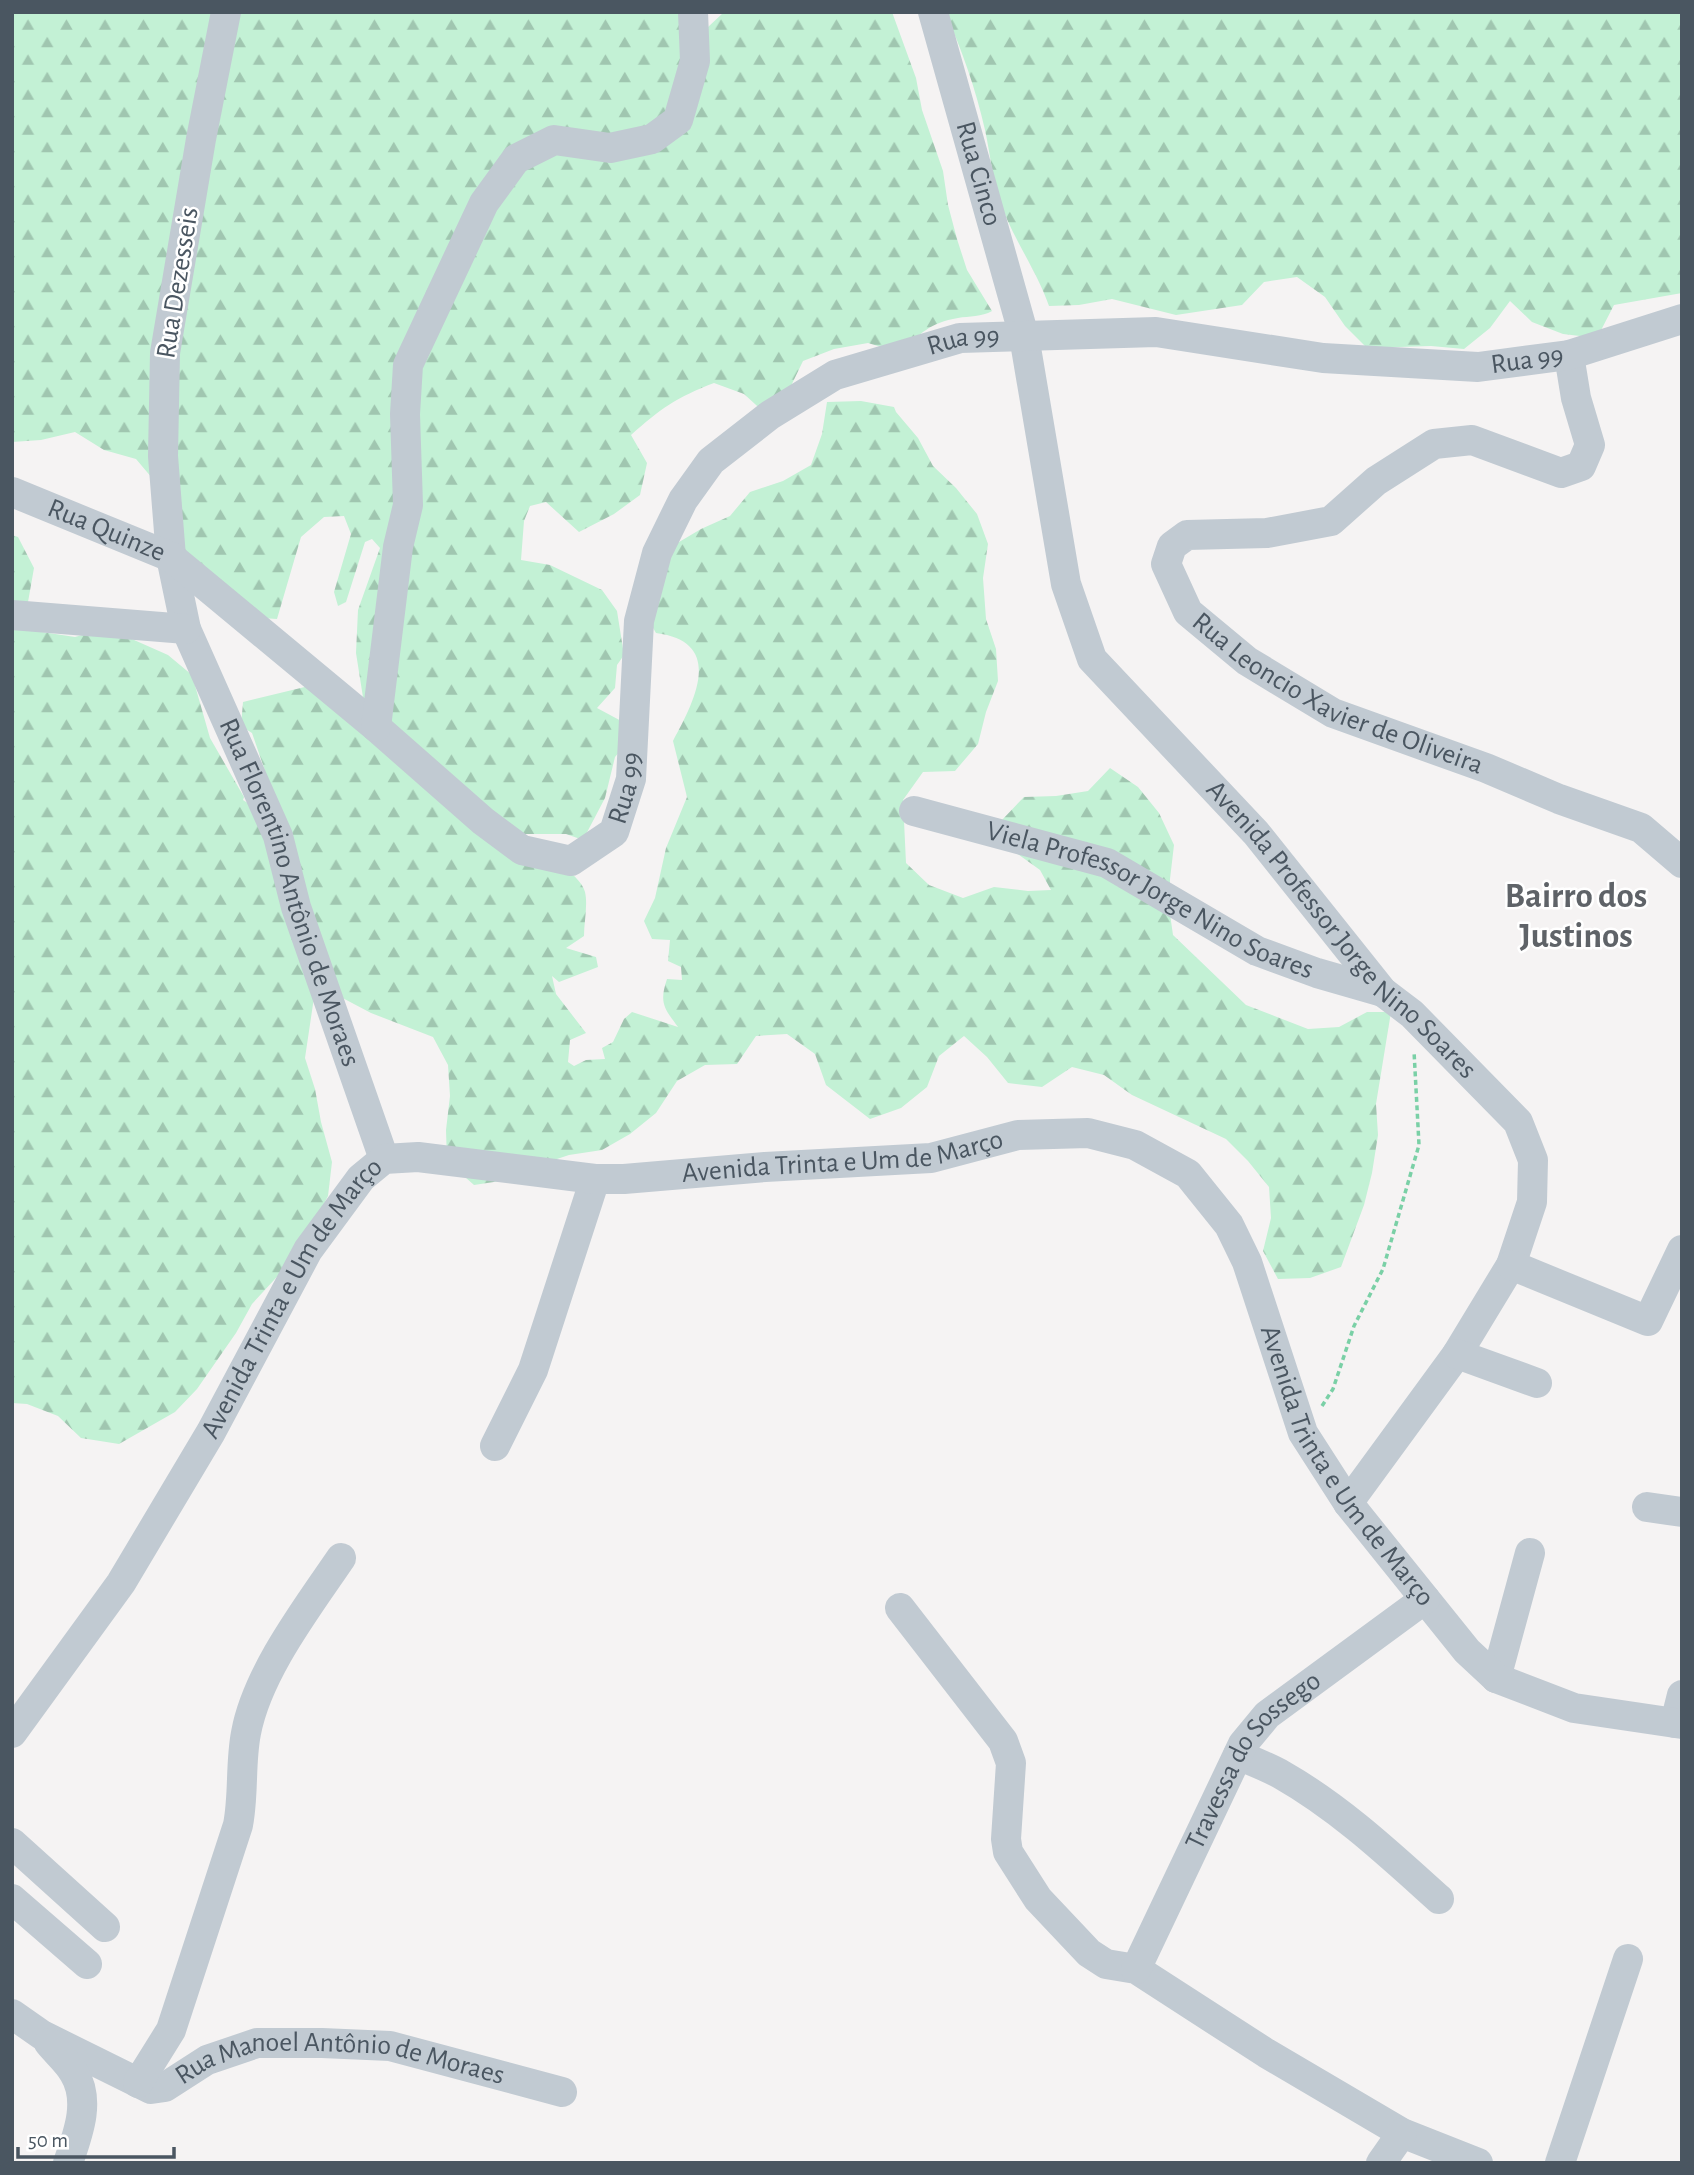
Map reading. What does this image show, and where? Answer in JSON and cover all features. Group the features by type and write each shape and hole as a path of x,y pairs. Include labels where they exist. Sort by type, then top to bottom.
{"street":[{"name":"Rua Dezesseis","path":"171,557 163,456 165,353 201,139 226,12"},
{"path":"376,727 398,547 408,505 405,414 408,365 484,203 516,159 554,140 610,148 652,139 678,120 695,61 693,12"},
{"name":"Rua Cinco","path":"933,12 1024,337"},
{"name":"Rua 99","path":"376,727 483,821 522,850 570,861 614,832 631,779 639,621 657,552 683,500 711,461 770,415 835,375 960,338 1156,332 1323,358 1478,367 1569,355 1682,319"},
{"name":"Avenida Professor Jorge Nino Soares","path":"1024,337 1066,584 1092,659 1256,833 1383,992 1412,1014 1518,1122 1533,1160 1532,1202 1511,1265 1457,1354 1348,1503"},
{"name":"Rua Leoncio Xavier de Oliveira","path":"1569,355 1576,398 1590,445 1581,466 1561,473 1472,440 1434,444 1376,481 1331,520 1267,533 1188,535 1172,546 1166,564 1188,612 1247,662 1334,713 1641,828 1682,863"},
{"name":"Rua Quinze","path":"12,492 171,557 186,629"},
{"path":"171,557 376,727"},
{"path":"12,615 186,629"},
{"name":"Rua Florentino Antônio de Moraes","path":"186,629 278,836 296,907 384,1159"},
{"name":"Viela Professor Jorge Nino Soares","path":"914,811 1107,863 1257,951 1317,973 1383,992"},
{"name":"Avenida Trinta e Um de Março","path":"12,1733 121,1583 211,1432 308,1250 362,1178 384,1159 418,1157 595,1179 624,1179 765,1167 931,1158 1018,1135 1088,1133 1135,1145 1188,1174 1228,1225 1247,1262 1303,1433 1348,1503 1467,1651 1496,1678 1574,1708 1680,1714"},
{"path":"495,1446 533,1370 595,1179"},
{"path":"1511,1265 1648,1321 1682,1250"},
{"path":"1457,1354 1537,1384"},
{"path":"1647,1507 1682,1513"},
{"path":"1496,1678 1530,1553"},
{"path":"138,2083 171,2030 238,1825 246,1731 258,1695 285,1640 341,1558"},
{"name":"Travessa do Sossego","path":"1136,1969 1243,1744 1267,1715 1425,1599"},
{"path":"900,1608 1003,1741 1011,1763 1006,1839 1009,1852 1038,1899 1089,1953 1106,1964 1136,1969 1288,2066 1402,2133 1478,2163"},
{"path":"1238,1755 1281,1775 1320,1800 1390,1855 1439,1899"},
{"path":"12,1843 105,1927"},
{"path":"12,1899 87,1964"},
{"path":"1560,2163 1628,1959"},
{"name":"Rua Manoel Antônio de Moraes","path":"12,2014 42,2035 151,2089 165,2087 207,2060 257,2043 322,2043 390,2046 562,2092"},
{"path":"42,2035 73,2071 83,2091 80,2126 68,2163"},
{"path":"1381,2163 1402,2133"}],"path":[{"path":"1303,1433 1333,1389 1354,1326 1383,1269 1419,1145 1412,1014"}],"green space":[{"path":"12,12 679,12 690,44 724,12 892,12 916,78 922,110 943,171 948,205 967,270 992,311 948,320 933,326 920,334 901,353 868,343 834,349 803,361 789,390 768,416 744,394 714,383 689,393 670,404 631,435 647,463 640,495 614,514 579,532 546,502 530,506 524,521 521,560 550,565 602,590 617,611 624,655 617,665 615,688 597,708 638,730 615,757 605,798 583,840 566,834 520,834 576,877 585,892 584,936 566,948 596,957 598,967 559,982 552,976 556,994 586,1033 570,1040 568,1062 574,1066 586,1060 605,1059 602,1048 613,1042 624,1019 632,1012 678,1027 666,1010 663,994 667,979 682,980 681,967 668,961 670,940 652,939 644,921 655,898 666,848 687,797 673,741 689,709 699,676 698,661 691,648 678,639 656,633 645,614 674,545 730,516 750,492 783,481 811,465 822,434 827,402 861,401 894,407 918,438 933,466 977,514 988,544 983,578 986,619 996,649 998,681 978,744 955,771 923,772 903,800 906,863 929,885 963,898 994,887 1028,891 1051,890 1040,870 1012,850 1002,820 1024,797 1088,791 1110,768 1138,787 1159,813 1174,845 1170,879 1173,935 1246,1005 1308,1029 1339,1027 1367,1012 1391,1012 1376,1104 1378,1135 1372,1173 1364,1205 1341,1267 1310,1278 1278,1279 1263,1251 1271,1218 1269,1187 1226,1139 1132,1095 1104,1075 1072,1067 1042,1087 1008,1083 987,1057 964,1036 939,1056 927,1087 901,1108 870,1119 826,1085 815,1054 787,1034 756,1036 737,1064 705,1065 677,1081 656,1113 630,1134 602,1150 569,1155 507,1180 474,1185 447,1161 446,1130 450,1096 448,1065 433,1037 371,1013 316,984 305,1058 332,1162 328,1196 297,1255 252,1304 236,1333 197,1389 175,1412 119,1444 81,1438 58,1416 27,1404 12,1403 12,535 18,537 34,568 28,602 42,632 75,637 107,628 168,655 192,675 210,738 244,797 243,800 267,815 273,794 252,733 241,726 243,702 313,685 365,710 356,653 358,610 380,548 372,539 365,542 346,602 338,606 334,592 351,534 344,516 324,517 301,537 277,619 246,617 188,581 158,485 136,459 104,450 75,432 41,440 12,442"},
{"path":"945,12 1682,12 1682,293 1614,305 1597,338 1563,334 1532,322 1510,301 1490,328 1464,349 1431,346 1367,348 1345,326 1325,297 1297,277 1264,282 1242,305 1176,315 1112,299 1079,305 1049,306 999,198 977,100 963,55"}],"district":[{"name":"Bairro dos Justinos","path":"1576,916"}]}
